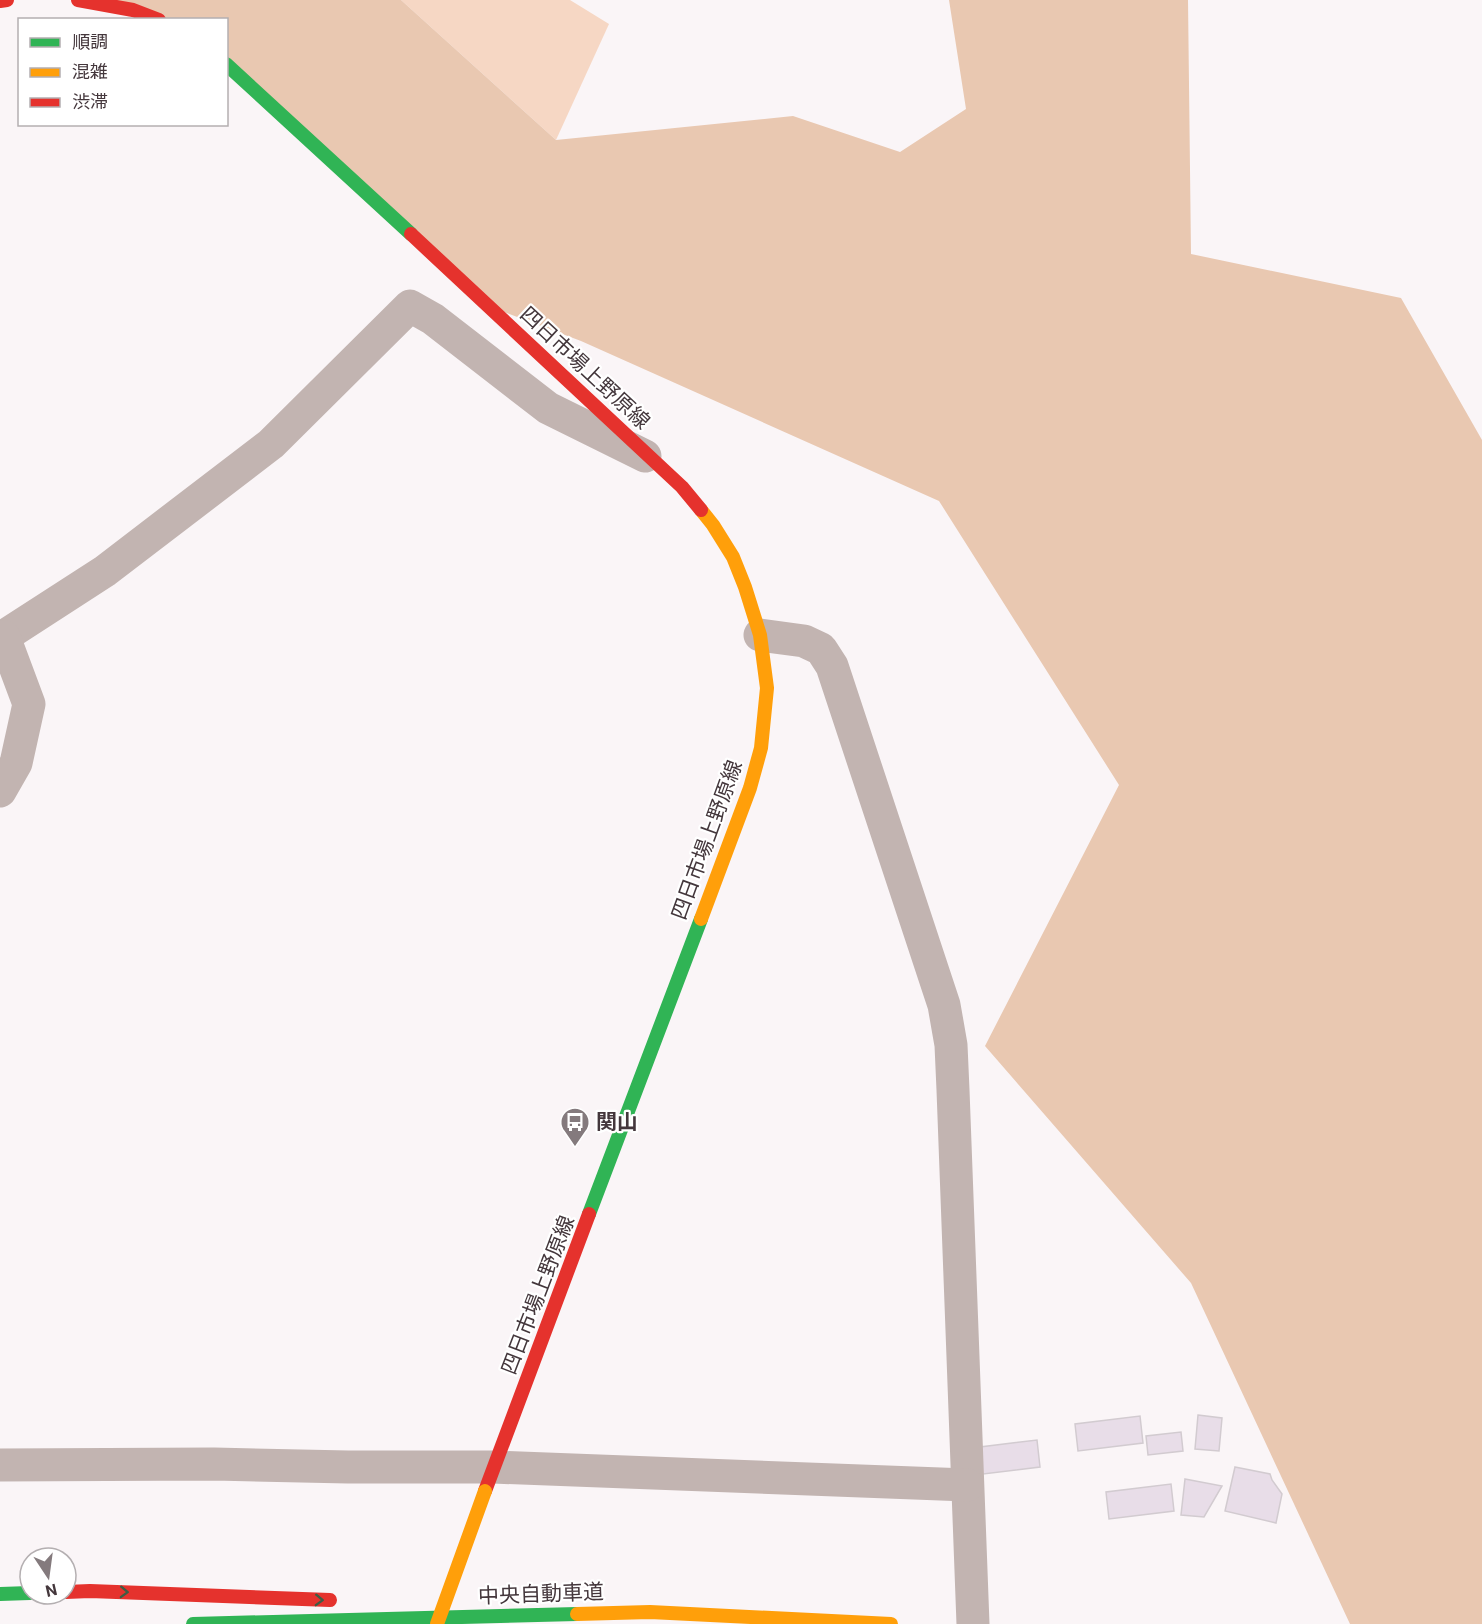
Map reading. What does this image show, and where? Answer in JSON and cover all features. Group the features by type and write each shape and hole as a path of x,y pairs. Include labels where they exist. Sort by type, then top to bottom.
{"main road":[{"path":"0,1 6,0"},
{"path":"78,0 132,10 154,18"},
{"name":"四日市場上野原線","path":"228,66 491,307 682,487 713,525 733,557 760,635 767,688 761,748 750,788 588,1223 489,1479 437,1624"},
{"path":"78,1592 340,1600"},
{"path":"0,1594 18,1593"},
{"path":"435,1604 650,1612"},
{"name":"中央自動車道","path":"193,1624 650,1612 891,1624"}],"street":[{"path":"0,791 15,763 28,704 2,638 105,571 271,444 410,306 433,319 548,408 652,459"},
{"path":"760,635 804,641 821,649 832,666 944,1005 951,1045 973,1624"},
{"path":"0,1466 214,1464 348,1467 489,1479 967,1485"}],"shaded area":[{"path":"78,0 401,0 556,140 793,116 900,152 966,109 949,0 1188,0 1191,254 1401,298 1482,440 1482,1624 1350,1624 1191,1283 985,1046 1119,785 939,501 581,341 491,307 228,65 228,18 155,18"},
{"path":"401,0 570,0 609,24 556,140"}],"building":[{"path":"1198,1415 1222,1418 1219,1451 1195,1449"},
{"path":"1140,1416 1143,1443 1078,1451 1075,1424"},
{"path":"1181,1432 1183,1451 1148,1455 1146,1436"},
{"path":"1037,1440 1040,1467 975,1475 972,1448"},
{"path":"1235,1467 1270,1474 1282,1494 1276,1523 1225,1511"},
{"path":"1185,1479 1222,1486 1204,1517 1181,1515"},
{"path":"1171,1484 1174,1511 1109,1519 1106,1492"}],"traffic: fast":[{"path":"228,66 411,234"},
{"path":"589,1214 701,919"},
{"path":"0,1594 18,1593"},
{"path":"193,1624 577,1614"}],"traffic: slow":[{"path":"701,510 733,557 745,587 760,635 767,688 761,748 750,788 701,919"},
{"path":"437,1624 485,1491"},
{"path":"577,1614 650,1612 891,1624"}],"traffic: jam":[{"path":"0,1 7,0"},
{"path":"78,0 133,10 154,18"},
{"path":"411,234 682,487 701,510"},
{"path":"485,1491 589,1214"},
{"path":"78,1592 330,1600"}],"place":[{"name":"関山","path":"575,1148"}]}
